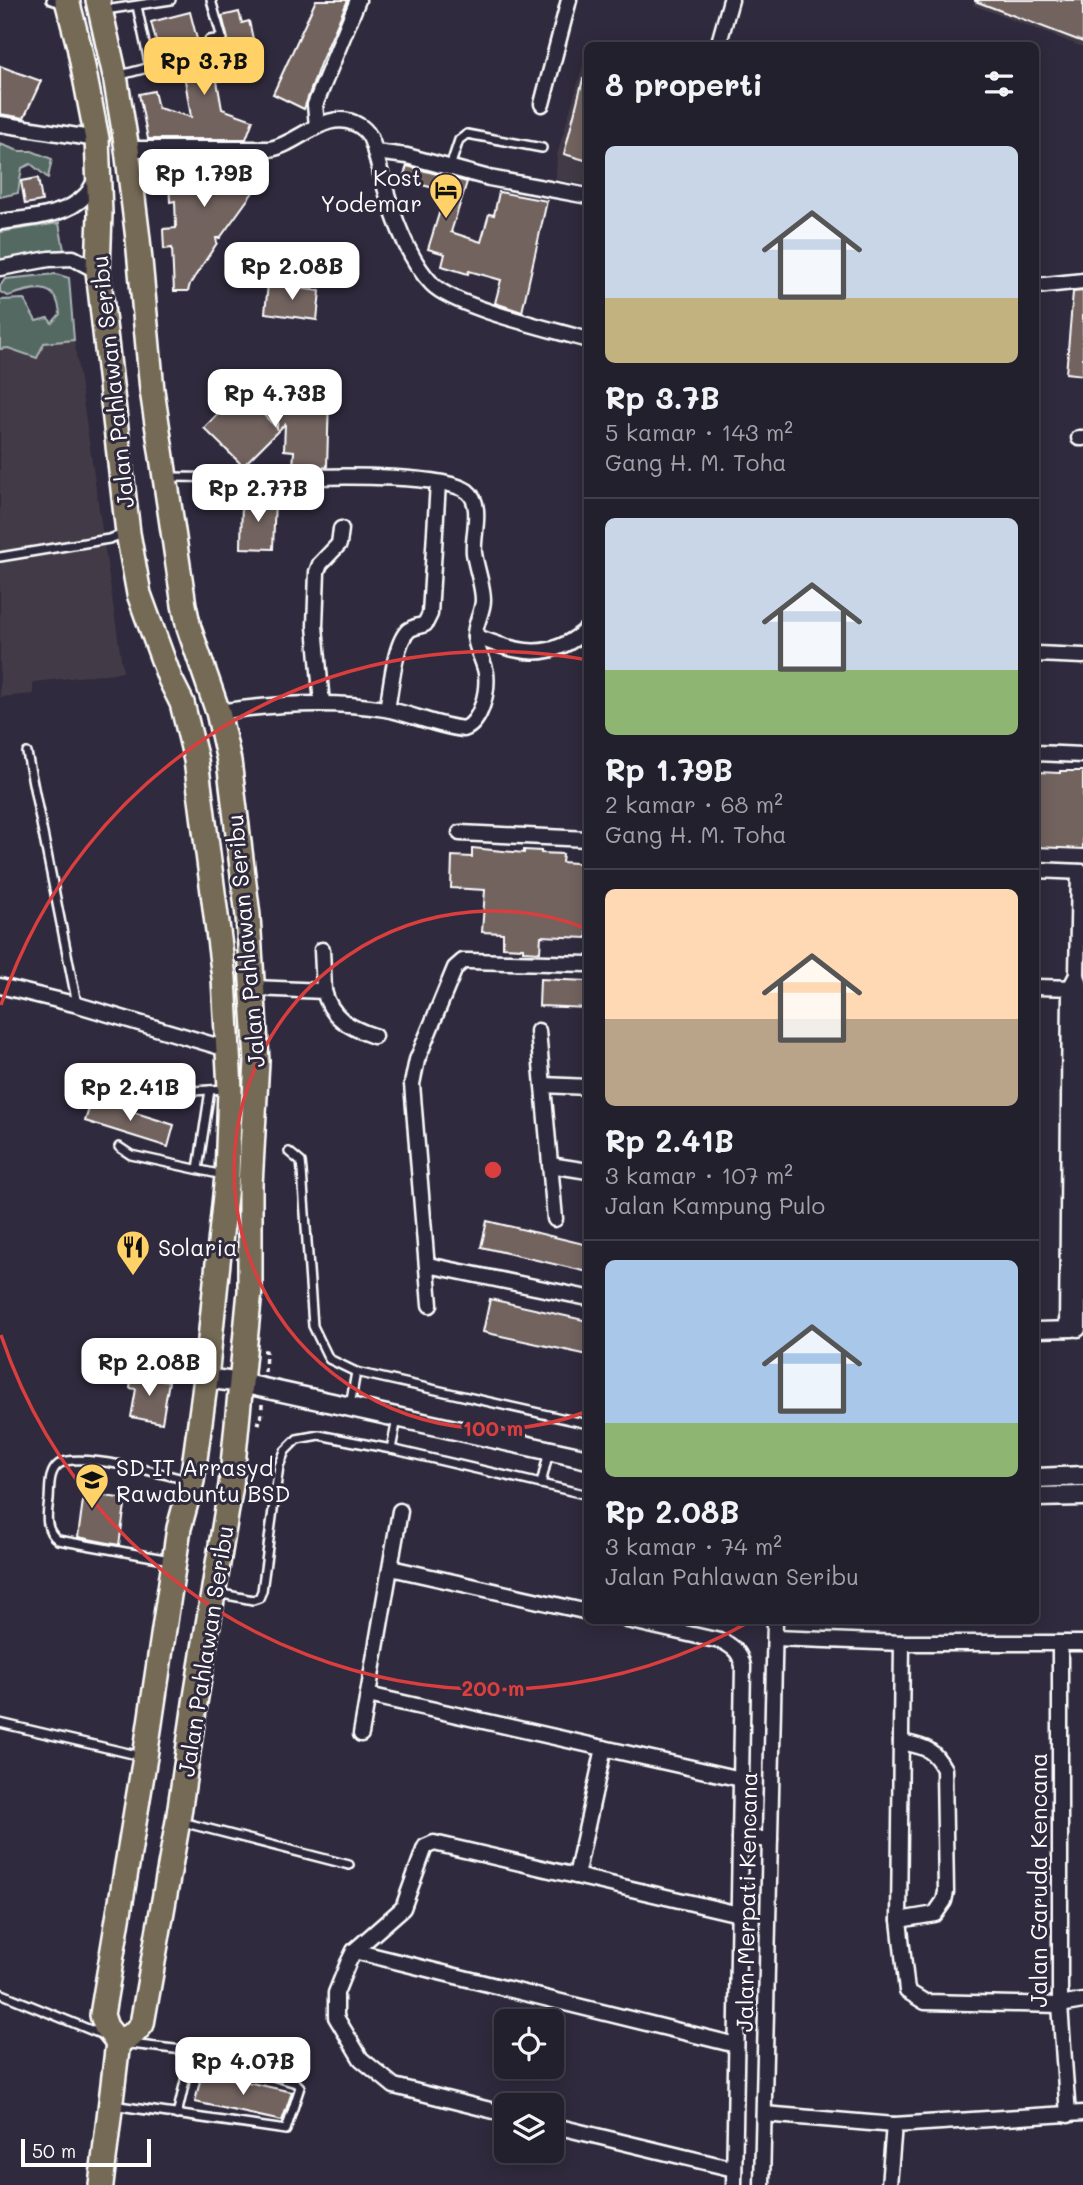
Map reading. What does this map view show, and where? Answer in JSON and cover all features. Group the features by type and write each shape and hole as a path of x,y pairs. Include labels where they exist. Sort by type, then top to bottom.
{"main road":[{"name":"Jalan Pahlawan Seribu","path":"62,2 79,46 97,139 98,271 128,533 139,594 189,724 203,811 223,978 227,1049 220,1089 227,1176 206,1378 192,1481 179,1528 145,1757 102,2015 106,2026 118,2042 133,2034 142,2024 232,1485 250,1291 250,1185 257,1061 248,916 229,761 218,712 189,628 164,477 146,338 141,260 127,149 115,76 99,5"},
{"path":"203,811 217,818 226,817 234,811"},
{"path":"101,2185 118,2042"}],"street":[{"path":"317,126 315,104 358,0"},
{"path":"542,104 569,0"},
{"path":"719,42 732,0"},
{"path":"127,149 270,149 281,147 317,126 339,119 350,121 367,131 386,196 398,226 432,284 460,301 584,339"},
{"path":"0,124 97,139"},
{"path":"375,152 407,156 489,178 584,195"},
{"path":"0,222 44,216 67,207 85,196 99,175"},
{"path":"0,268 49,259 73,258 98,271"},
{"path":"1039,286 1083,281"},
{"path":"218,712 322,704 354,705 387,709 464,729 470,727 482,705 486,673 475,636 483,600 474,550 476,521 473,498 463,489 438,483 359,476 313,478"},
{"path":"387,709 399,646 411,628 425,624 430,614 438,483"},
{"path":"322,704 315,626 317,572 320,564 339,544 341,529"},
{"path":"475,636 504,648 524,652 552,650 570,643 584,631"},
{"path":"1039,654 1083,656"},
{"path":"1039,753 1083,755"},
{"path":"460,833 584,839"},
{"path":"1039,870 1081,872 1076,1329 1039,1330"},
{"path":"322,950 327,1001 352,1029 374,1036"},
{"path":"430,1305 412,1084 417,1060 455,968 463,961 584,964"},
{"path":"1039,987 1078,985"},
{"path":"0,986 78,1005 227,1049"},
{"path":"254,988 324,991"},
{"path":"538,1031 555,1219"},
{"path":"542,1085 584,1087"},
{"path":"550,1165 584,1170"},
{"path":"428,1265 584,1297"},
{"path":"206,1378 241,1383 584,1459"},
{"path":"1039,1478 1083,1476"},
{"path":"1039,1497 1083,1496"},
{"path":"361,1734 400,1511"},
{"path":"391,1568 584,1611"},
{"path":"645,1624 724,1642 740,1655 743,1666 734,2185"},
{"name":"Jalan Merpati Kencana","path":"762,2185 775,1624"},
{"path":"775,1638 902,1643 1083,1643"},
{"path":"902,1643 899,1920 907,1991 925,2002 1060,2005 1083,2001"},
{"name":"Jalan Garuda Kencana","path":"764,2114 894,2125 1076,2114 1060,2005 1060,1644"},
{"path":"368,1696 741,1779"},
{"path":"899,1920 935,1914 944,1901 946,1892 944,1769 937,1756 928,1748 901,1742"},
{"path":"576,1876 604,1748"},
{"path":"740,1839 770,1839"},
{"path":"494,2111 394,2087 361,2059 341,2029 334,2008 336,1993 354,1951 403,1909 423,1851 429,1844 738,1914"},
{"path":"354,1951 736,2045"},
{"path":"889,2185 894,2125"},
{"path":"564,2128 734,2169"}],"lane":[{"path":"99,5 137,6 171,0"},
{"path":"115,76 211,51 209,40 222,37 211,0"},
{"path":"137,6 150,67"},
{"path":"450,168 460,140 467,134 542,148"},
{"path":"164,477 258,478"},
{"path":"0,557 109,539 128,533"},
{"path":"27,753 78,1005"},
{"path":"130,1104 142,1094 220,1089 198,1169"},
{"path":"119,1147 131,1155 227,1176"},
{"path":"289,1152 300,1162 302,1171 313,1326 329,1359 356,1372 584,1422"},
{"path":"350,1407 356,1372"},
{"path":"391,1449 398,1418"},
{"path":"213,1592 253,1600 259,1598 279,1466 285,1451 297,1439 319,1435 584,1494"},
{"path":"541,1484 550,1451"},
{"path":"174,1561 58,1540 49,1531 47,1517 51,1477 59,1464 67,1460 90,1460 192,1481"},
{"path":"0,1723 145,1757"},
{"path":"178,1821 349,1865"},
{"path":"0,1993 118,2042 192,2051 296,2083 300,2087 286,2130 112,2105"},
{"path":"177,2115 192,2051"}],"shaded area":[{"path":"976,0 1083,0 1083,47 973,5"},
{"path":"584,62 584,184 556,179 557,155"},
{"path":"74,340 123,672 33,682 33,694 0,697 0,347"}],"green space":[{"path":"0,144 19,151 32,151 52,159 48,178 31,164 22,168 18,193 0,197"},
{"path":"59,223 64,250 0,260 0,232"},
{"path":"56,274 69,278 74,340 44,343 37,358 8,348 0,349 0,300 24,299 36,321 48,318 52,323 60,314 54,295 48,291 34,289 8,296 0,292 0,286 5,279"}],"building":[{"path":"316,0 348,0 304,109 273,94"},
{"path":"1083,0 1083,42 975,1"},
{"path":"190,12 198,43 159,52 151,22"},
{"path":"239,12 242,23 249,21 255,48 220,57 224,80 217,81 222,109 253,120 246,139 148,139 139,94 154,91 158,108 191,117 184,74 207,69 204,59 215,56 216,45 225,43 228,39 222,16"},
{"path":"0,66 41,81 24,118 0,114"},
{"path":"583,79 584,79 584,160 564,154"},
{"path":"168,159 255,159 256,188 220,238 216,238 217,243 188,291 174,291 172,248 164,249 163,229 176,228 175,201 170,202"},
{"path":"407,166 467,182 451,232 481,242 489,214 494,215 499,192 547,201 522,312 495,303 501,280 442,266 445,254 428,249 446,191 402,180"},
{"path":"38,178 42,201 25,204 21,181"},
{"path":"268,284 320,291 317,320 265,313"},
{"path":"1083,291 1083,375 1066,373 1073,292"},
{"path":"240,391 277,428 279,395 329,398 327,467 293,468 294,451 284,450 285,424 243,466 204,428"},
{"path":"242,499 275,500 273,549 241,548"},
{"path":"1083,771 1083,849 1039,847 1039,772"},
{"path":"472,848 524,853 524,850 541,851 563,854 562,862 584,864 584,938 541,936 540,952 503,947 503,933 482,932 485,890 451,888 452,856 472,857"},
{"path":"540,979 584,981 584,1008 539,1006"},
{"path":"92,1099 174,1125 168,1147 85,1121"},
{"path":"487,1221 584,1244 584,1271 481,1247"},
{"path":"490,1299 584,1320 584,1354 483,1332"},
{"path":"132,1375 169,1381 162,1423 131,1417 136,1389 130,1388"},
{"path":"84,1493 126,1499 119,1545 78,1537"},
{"path":"202,2072 292,2092 282,2121 195,2102"}],"place":[{"name":"Kost Yodemar","path":"446,220"},
{"name":"Solaria","path":"133,1277"},
{"name":"SD IT Arrasyd Rawabuntu BSD","path":"92,1510"}]}
